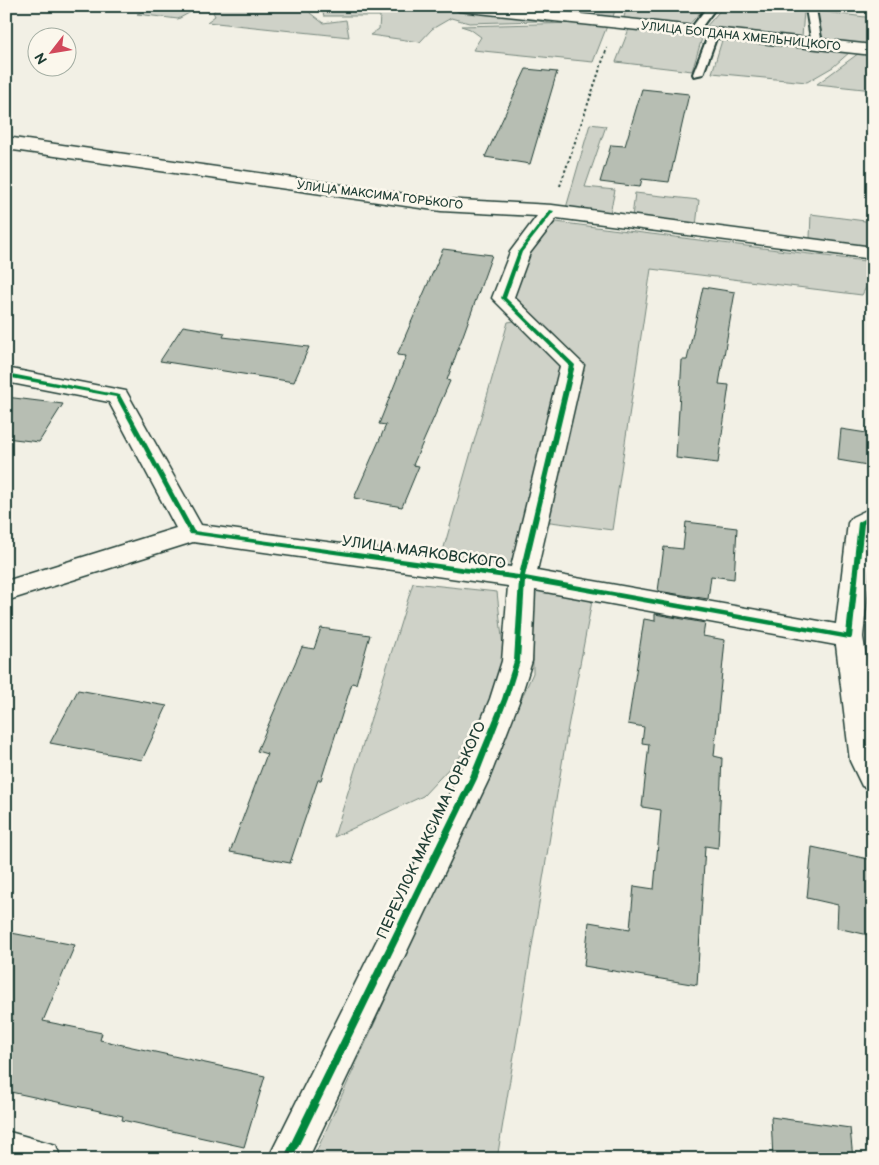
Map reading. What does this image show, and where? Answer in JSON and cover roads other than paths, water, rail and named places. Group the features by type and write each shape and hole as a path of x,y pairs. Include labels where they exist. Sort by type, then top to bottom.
{"street":[{"name":"УЛИЦА БОГДАНА ХМЕЛЬНИЦКОГО","path":"459,6 873,50"},
{"name":"УЛИЦА МАКСИМА ГОРЬКОГО","path":"6,143 441,205 552,211 873,253"},
{"name":"ПЕРЕУЛОК МАКСИМА ГОРЬКОГО","path":"287,1159 473,779 505,699 517,660 522,578 572,365 503,298 520,252 552,211"},
{"path":"6,375 118,396 192,533"},
{"path":"873,516 861,523 849,637 866,761 873,777"},
{"name":"УЛИЦА МАЯКОВСКОГО","path":"6,591 192,533 522,578 849,637"},
{"path":"6,1150 42,1159"}],"lane":[{"path":"694,31 713,6"},
{"path":"811,8 817,44"},
{"path":"698,74 714,33"}]}
